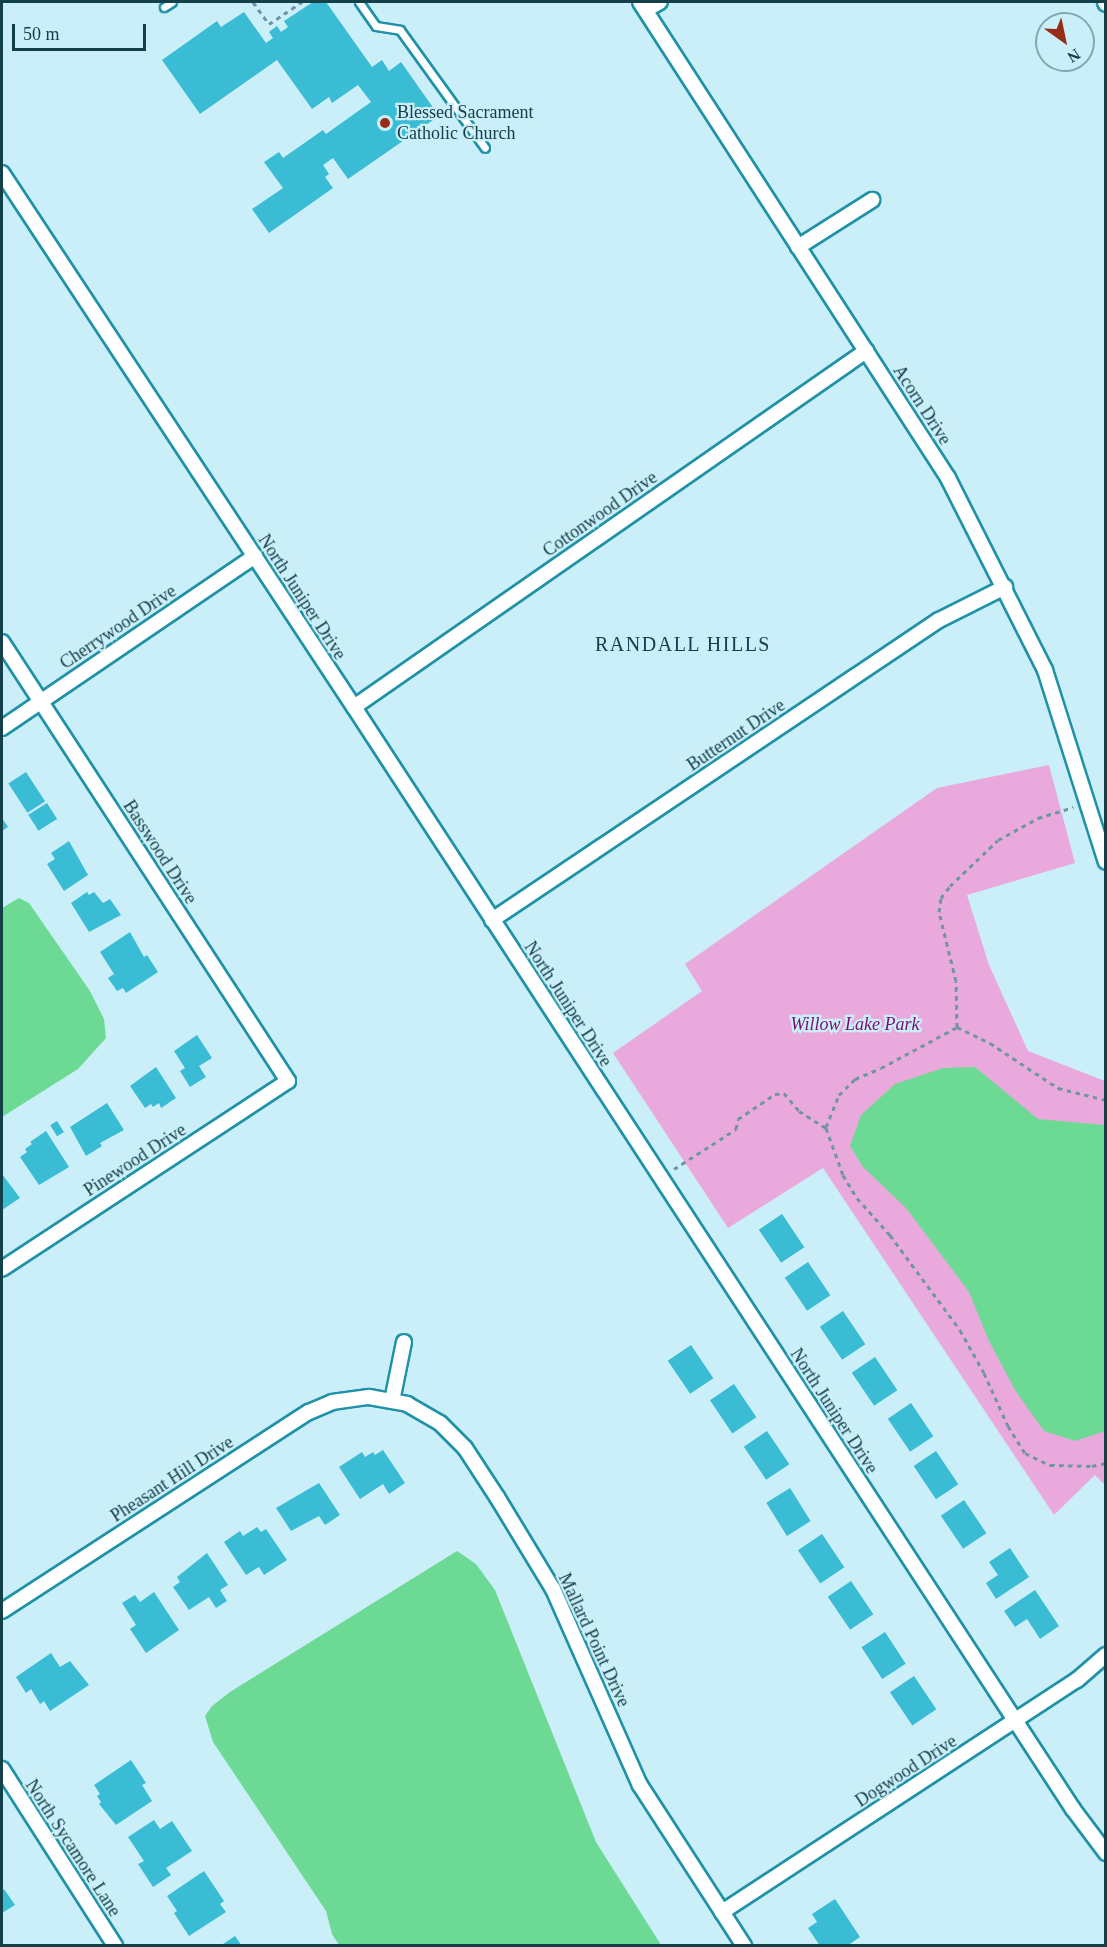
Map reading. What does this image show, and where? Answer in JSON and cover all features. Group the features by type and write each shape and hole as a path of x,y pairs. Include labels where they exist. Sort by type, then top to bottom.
{"street":[{"path":"643,6 660,2"},
{"name":"Acorn Drive","path":"643,6 948,478 1045,670 1106,862"},
{"name":"North Juniper Drive","path":"2,173 255,556 1015,1721 1073,1809 1106,1853"},
{"path":"798,247 872,200"},
{"name":"Cottonwood Drive","path":"354,708 866,351"},
{"name":"Cherrywood Drive","path":"2,728 255,556"},
{"name":"Butternut Drive","path":"492,920 939,620 1005,587"},
{"name":"Basswood Drive","path":"2,642 288,1081"},
{"name":"Pinewood Drive","path":"2,1269 288,1081"},
{"path":"392,1401 404,1342"},
{"name":"Mallard Point Drive","path":"369,1397 392,1401 425,1412 440,1423 465,1448 552,1589 640,1785 744,1946"},
{"name":"Pheasant Hill Drive","path":"2,1611 309,1412 332,1402 369,1397"},
{"name":"Dogwood Drive","path":"722,1912 1077,1680 1106,1656"},
{"name":"North Sycamore Lane","path":"2,1770 115,1946"}],"lane":[{"path":"164,7 172,2"},
{"path":"359,2 376,26 400,30 485,148"}],"path":[{"path":"253,2 269,24 302,2"},
{"path":"957,1027 956,981 939,912 941,898 950,886 1006,834 1038,818 1088,803"},
{"path":"957,1027 990,1043 1058,1088 1106,1100"},
{"path":"826,1128 839,1095 855,1079 881,1068 957,1027"},
{"path":"660,1178 736,1129 738,1119 775,1094 784,1093 799,1111 826,1128 848,1182 960,1330 984,1373 1008,1426 1025,1453 1050,1465 1092,1466 1106,1463"}],"green space":[{"name":"Willow Lake Park","path":"1049,765 1075,863 967,895 989,965 1028,1051 1105,1081 1105,1485 1095,1475 1054,1515 823,1168 728,1228 613,1053 702,991 685,964 937,788"}],"shaded area":[{"path":"19,898 29,903 90,991 104,1019 106,1038 78,1069 2,1117 2,908"},
{"path":"975,1067 1038,1119 1105,1125 1105,1431 1075,1441 1044,1431 1015,1390 989,1341 969,1292 906,1208 863,1167 850,1146 861,1115 895,1084 943,1068"},
{"path":"457,1551 476,1564 495,1590 596,1842 661,1945 339,1945 332,1934 326,1911 213,1742 205,1716 212,1706 230,1692"}],"building":[{"name":"Blessed Sacrament Catholic Church","path":"313,2 326,2 372,67 382,60 389,71 401,62 439,116 348,179 333,158 323,165 329,174 325,177 333,188 269,233 252,209 283,188 264,162 279,152 283,158 323,130 326,134 371,102 358,85 332,103 329,97 312,109 277,60 200,114 162,60 217,21 221,27 244,12 266,43 273,38 269,32 277,26 281,32 288,27 284,21"},
{"path":"26,772 45,801 27,813 8,783"},
{"path":"47,803 57,819 38,831 28,815"},
{"path":"2,818 8,827 2,831"},
{"path":"69,841 88,875 64,891 47,864 55,859 51,853"},
{"path":"87,892 89,895 94,892 103,903 110,899 121,915 89,932 71,903"},
{"path":"130,932 144,957 147,955 158,972 126,993 123,988 117,991 108,978 114,974 100,952"},
{"path":"197,1035 212,1058 199,1066 206,1077 190,1087 180,1071 185,1068 174,1051"},
{"path":"156,1067 176,1098 161,1108 159,1103 145,1108 130,1086"},
{"path":"107,1103 124,1130 100,1143 102,1146 86,1156 70,1127"},
{"path":"57,1121 64,1132 57,1136 50,1125"},
{"path":"46,1131 69,1167 39,1185 20,1157 27,1152 25,1149 32,1144 30,1142"},
{"path":"2,1174 20,1198 2,1210"},
{"path":"782,1214 804,1247 781,1263 759,1230"},
{"path":"808,1262 830,1295 807,1311 785,1278"},
{"path":"843,1311 865,1344 842,1360 820,1327"},
{"path":"691,1345 713,1378 690,1394 668,1361"},
{"path":"875,1357 897,1390 874,1406 852,1373"},
{"path":"734,1384 756,1417 732,1433 710,1400"},
{"path":"911,1403 933,1436 910,1452 888,1419"},
{"path":"767,1431 789,1464 766,1480 744,1447"},
{"path":"383,1450 405,1483 389,1494 383,1484 360,1499 339,1467 362,1452 365,1457"},
{"path":"936,1451 958,1484 936,1499 914,1466"},
{"path":"319,1483 340,1515 325,1525 319,1516 291,1531 276,1508"},
{"path":"790,1488 811,1521 787,1536 766,1503"},
{"path":"964,1500 986,1533 963,1549 941,1516"},
{"path":"257,1527 261,1532 266,1529 287,1560 264,1575 259,1567 246,1575 224,1542 240,1531 243,1536"},
{"path":"822,1534 844,1567 820,1583 798,1550"},
{"path":"1010,1548 1029,1577 996,1599 986,1583 998,1575 989,1562"},
{"path":"207,1553 228,1585 220,1590 227,1601 216,1608 209,1597 189,1610 173,1587 180,1582 177,1577"},
{"path":"851,1581 873,1614 850,1630 828,1597"},
{"path":"1035,1590 1059,1626 1040,1639 1027,1619 1015,1627 1004,1611"},
{"path":"154,1592 179,1630 146,1653 130,1629 136,1625 122,1603 135,1595 140,1602"},
{"path":"885,1632 906,1664 882,1679 862,1647"},
{"path":"51,1653 60,1667 70,1661 89,1685 50,1711 44,1701 40,1704 31,1689 26,1693 16,1677"},
{"path":"914,1676 936,1709 912,1725 890,1692"},
{"path":"131,1760 146,1783 142,1785 152,1801 116,1825 99,1804 101,1802 97,1796 100,1794 94,1785"},
{"path":"154,1820 160,1829 172,1821 192,1851 166,1868 171,1875 153,1887 138,1864 144,1861 128,1837"},
{"path":"204,1871 224,1901 220,1904 226,1912 189,1936 174,1913 177,1911 167,1896"},
{"path":"4,1889 15,1905 2,1913 2,1891"},
{"path":"835,1899 860,1937 847,1946 820,1946 808,1928 817,1922 812,1914"},
{"path":"235,1936 242,1946 220,1946"}],"place":[{"name":"Blessed Sacrament Catholic Church","path":"385,123"}],"district":[{"name":"RANDALL HILLS","path":"683,644"}]}
